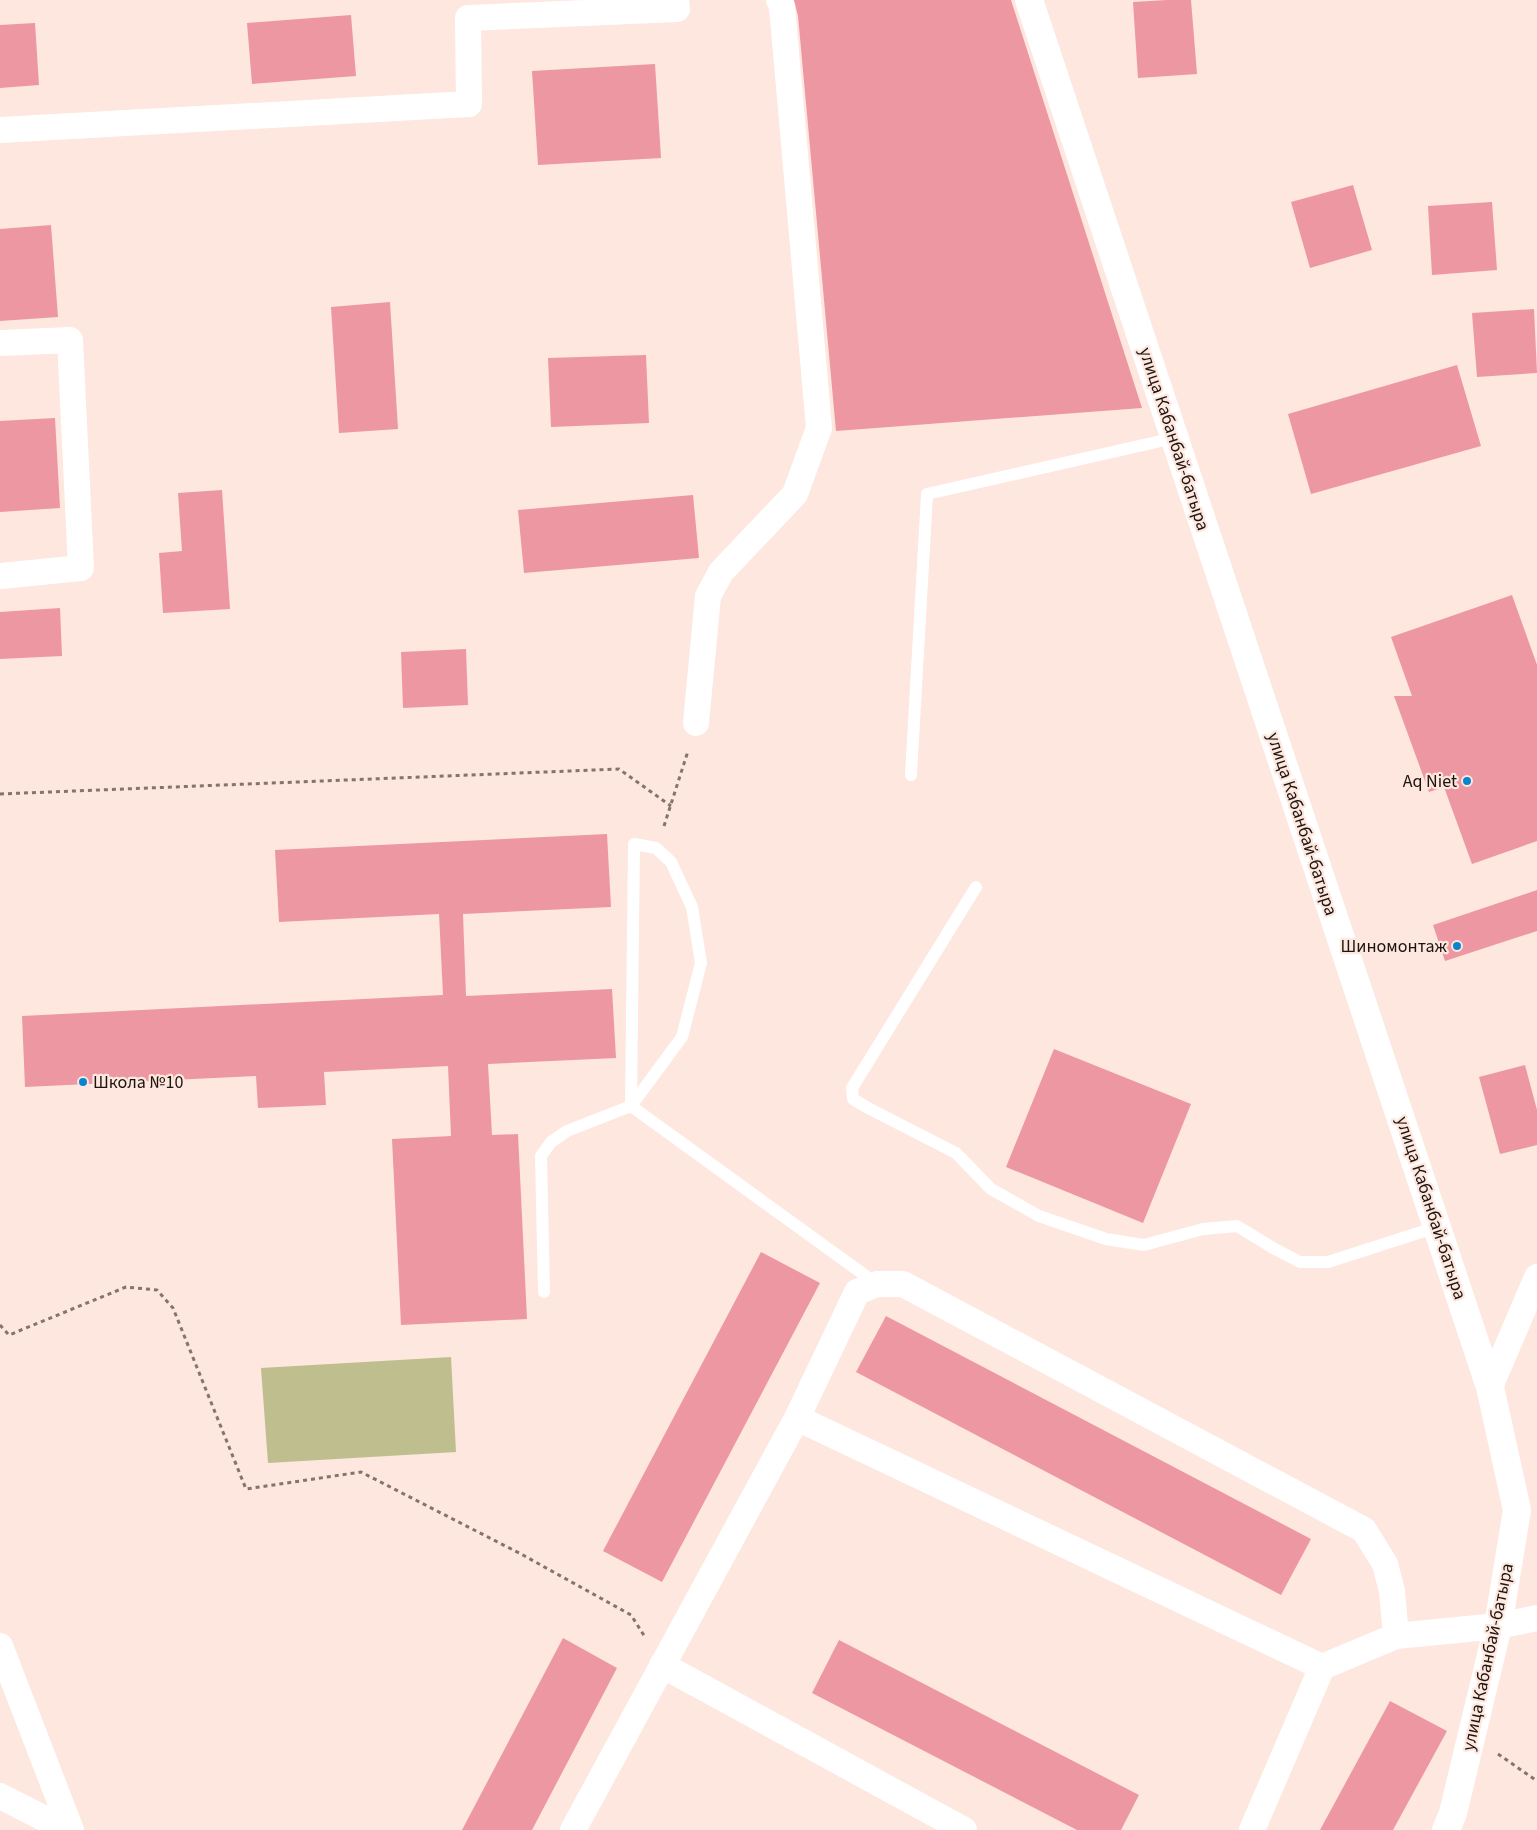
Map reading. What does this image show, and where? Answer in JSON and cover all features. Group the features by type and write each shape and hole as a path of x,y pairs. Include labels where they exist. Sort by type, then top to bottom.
{"main road":[{"name":"улица Кабанбай-батыра","path":"1029,0 1490,1387 1517,1510 1498,1626 1453,1812 1446,1830"}],"street":[{"path":"0,130 469,104 468,18 677,10 676,0"},
{"path":"696,723 708,596 721,572 796,494 819,428 782,7 778,0"},
{"path":"0,344 70,340 81,568 0,576"},
{"path":"1490,1387 1537,1277"},
{"path":"573,1830 797,1418 856,1292 877,1284 903,1284 1364,1530 1385,1564 1392,1590 1396,1636"},
{"path":"797,1418 1322,1667"},
{"path":"1252,1830 1322,1667 1396,1636 1498,1626 1537,1618"},
{"path":"0,1646 71,1830"},
{"path":"662,1665 964,1830"},
{"path":"0,1796 67,1830"}],"lane":[{"path":"911,775 927,494 1174,438"},
{"path":"544,1292 541,1156 551,1142 568,1131 631,1106 682,1037 701,964 692,907 671,862 656,848 634,844 631,1106"},
{"path":"976,887 852,1088 853,1099 956,1153 990,1189 1039,1216 1106,1239 1144,1245 1203,1229 1237,1226 1300,1262 1328,1262 1437,1227"},
{"path":"631,1106 877,1284"}],"path":[{"path":"656,848 696,723"},
{"path":"0,794 619,769 671,806"},
{"path":"0,1325 9,1335 126,1287 157,1290 173,1308 246,1489 361,1472 521,1554 631,1615 662,1665"},
{"path":"1472,1736 1537,1781"}],"green space":[{"path":"451,1357 456,1452 268,1463 261,1368"}],"building":[{"path":"794,0 1011,0 1142,408 836,431 798,16"},
{"path":"1191,0 1197,74 1138,78 1133,2"},
{"path":"351,15 356,76 252,84 247,23"},
{"path":"35,23 39,85 0,88 0,25"},
{"path":"655,64 661,158 538,165 532,71"},
{"path":"1353,185 1372,250 1310,268 1291,202"},
{"path":"1492,202 1497,270 1432,275 1428,206"},
{"path":"51,225 58,317 0,321 0,229"},
{"path":"390,302 398,429 339,433 331,307"},
{"path":"1534,309 1537,373 1477,377 1472,313"},
{"path":"646,355 649,423 551,427 548,358"},
{"path":"1457,365 1481,446 1311,494 1288,414"},
{"path":"55,418 60,508 0,512 0,421"},
{"path":"222,490 230,609 163,613 159,553 182,551 178,493"},
{"path":"693,495 699,558 524,573 518,510"},
{"path":"1512,595 1537,665 1537,841 1472,864 1444,787 1429,792 1394,696 1412,696 1391,637"},
{"path":"60,608 62,656 0,659 0,612"},
{"path":"466,649 468,705 403,708 401,652"},
{"name":"Школа №10","path":"607,834 611,907 463,914 466,996 612,989 616,1058 488,1064 492,1135 518,1134 527,1319 401,1325 392,1139 451,1136 448,1066 324,1072 326,1105 258,1108 256,1076 25,1087 22,1016 443,995 439,914 279,922 275,850"},
{"path":"1537,890 1537,931 1445,961 1433,925"},
{"path":"1054,1049 1191,1104 1143,1223 1006,1167"},
{"path":"1525,1065 1537,1110 1537,1145 1500,1154 1479,1077"},
{"path":"761,1252 820,1283 662,1582 603,1551"},
{"path":"886,1316 1311,1539 1281,1595 856,1372"},
{"path":"563,1638 617,1668 532,1830 462,1830"},
{"path":"839,1640 1139,1795 1121,1830 1077,1830 812,1693"},
{"path":"1390,1701 1447,1731 1393,1830 1320,1830"}],"place":[{"name":"Aq Niet","path":"1467,781"},
{"name":"Шиномонтаж","path":"1457,946"},
{"name":"Школа №10","path":"83,1082"}]}
